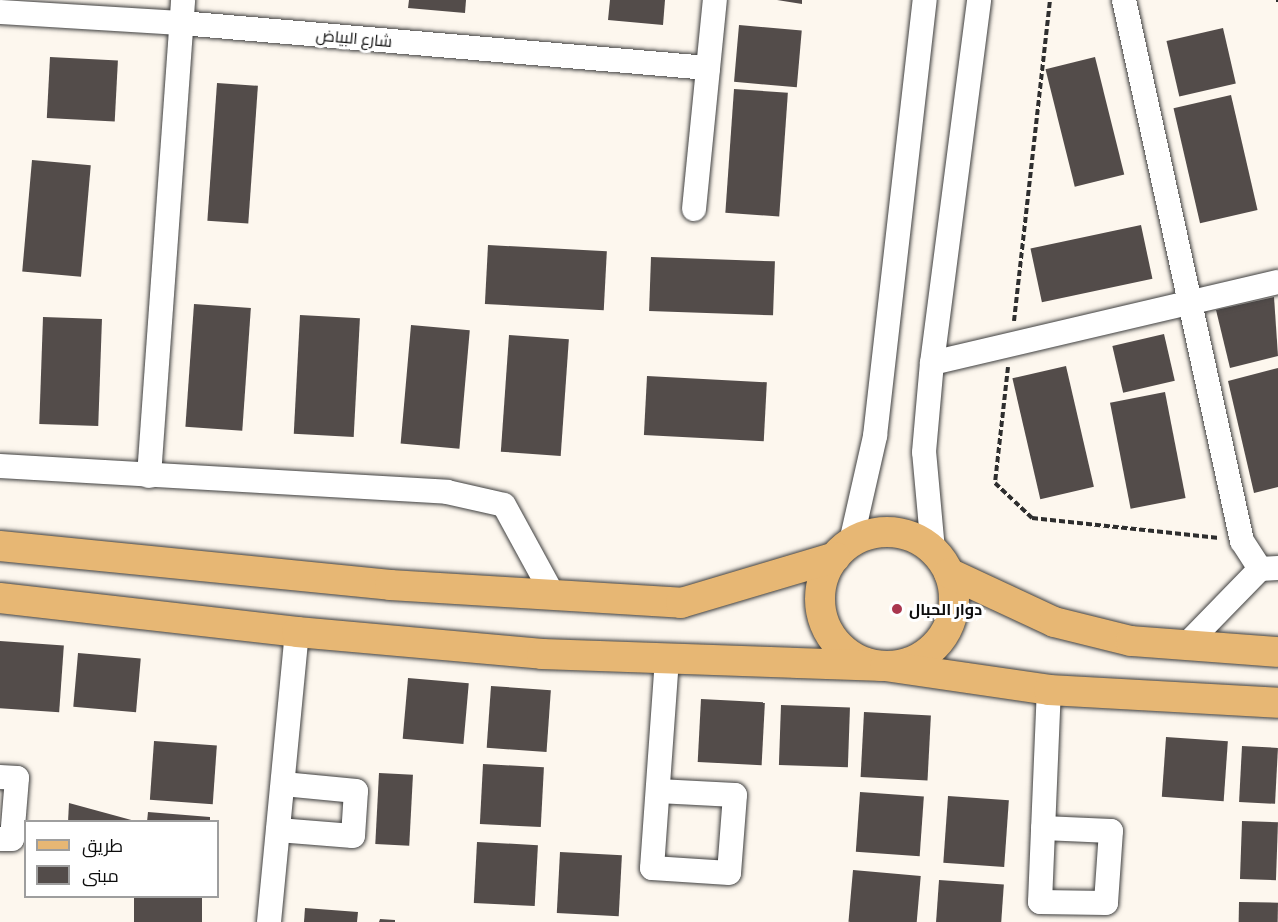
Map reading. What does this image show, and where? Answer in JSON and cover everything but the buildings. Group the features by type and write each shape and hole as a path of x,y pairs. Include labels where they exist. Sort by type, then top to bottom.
{"main road":[{"path":"0,546 390,585 681,603 843,550 871,534 893,532 914,538 941,562 1054,622 1131,641 1278,652"},
{"path":"843,550 824,576 820,596 823,618 846,652 864,662 1049,690 1278,704"},
{"path":"0,598 297,632 542,654 885,666 907,663 927,654 942,637 952,617 954,595 941,562"}],"street":[{"path":"694,208 715,0"},
{"path":"843,550 875,436 925,0"},
{"path":"941,562 924,452 932,363 979,0"},
{"path":"1124,0 1242,541 1269,568 1185,646"},
{"name":"شارع البياض","path":"0,12 44,7 182,12 708,68"},
{"path":"149,476 182,12"},
{"path":"932,363 1278,282"},
{"path":"0,466 447,492 504,505 553,595"},
{"path":"269,922 297,632"},
{"path":"658,791 735,795 729,873 652,868 667,658"},
{"path":"1043,828 1049,690"},
{"path":"0,777 17,778 6,839"},
{"path":"278,830 353,836 356,791 283,784"}],"place":[{"name":"دوار الحبال","path":"897,609"}]}
